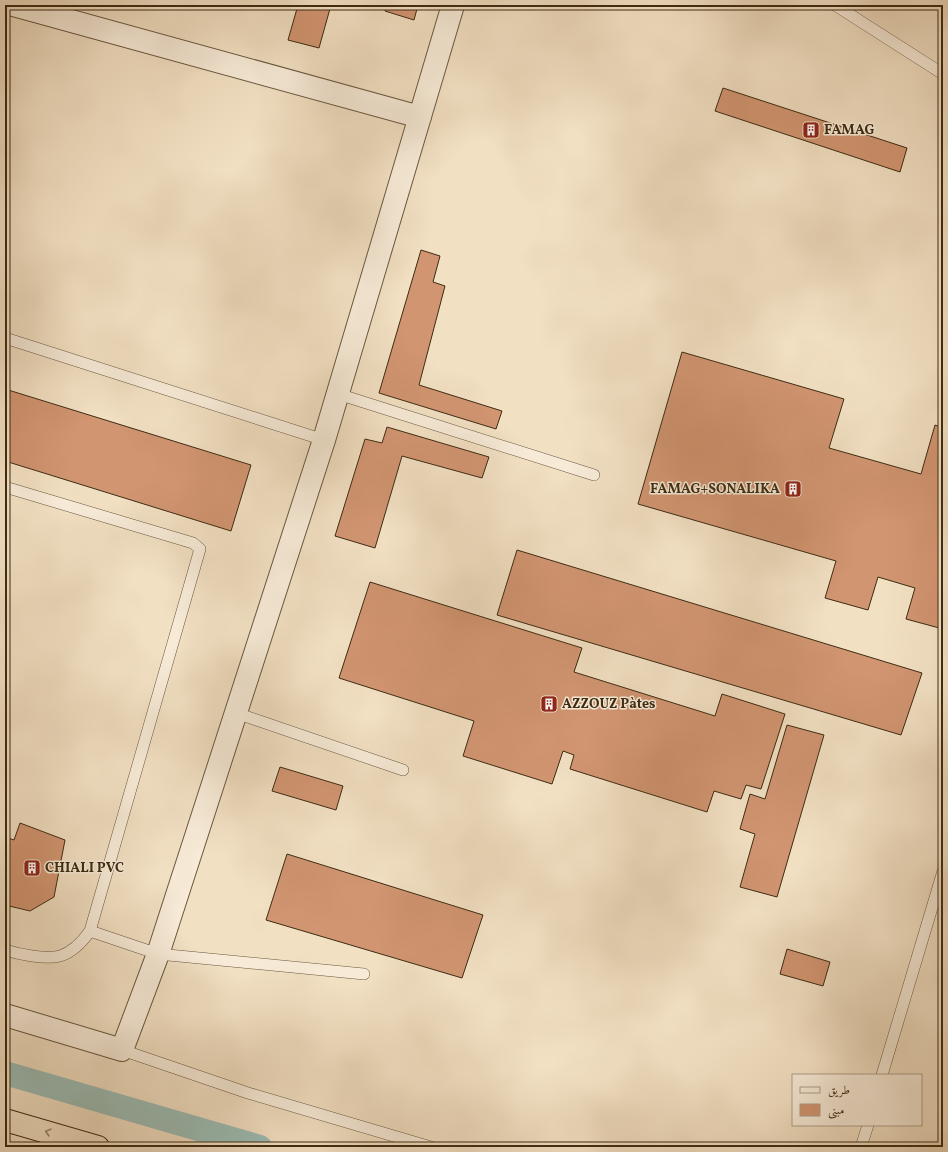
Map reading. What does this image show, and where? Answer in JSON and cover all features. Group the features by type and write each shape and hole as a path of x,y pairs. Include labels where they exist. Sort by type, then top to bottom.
{"highway":[{"path":"5,1120 98,1147"}],"street":[{"path":"13,5 420,117"},
{"path":"5,1015 122,1050 158,954 324,440 453,5"}],"lane":[{"path":"835,5 943,74"},
{"path":"5,338 324,440"},
{"path":"338,394 594,475"},
{"path":"5,487 193,543 200,549 90,931 79,945 60,956 24,956 5,950"},
{"path":"236,713 403,770"},
{"path":"882,1074 943,871"},
{"path":"90,931 158,954 364,974"},
{"path":"122,1050 248,1093 432,1147"},
{"path":"861,1147 868,1126"}],"building":[{"path":"298,5 331,5 319,48 288,40"},
{"path":"386,5 418,5 414,20 385,11"},
{"name":"FAMAG","path":"723,88 907,148 900,172 715,111"},
{"path":"421,250 440,256 433,282 445,286 419,385 502,411 496,429 379,393"},
{"name":"FAMAG+SONALIKA","path":"682,352 844,399 829,448 921,474 935,425 943,428 943,629 906,619 915,588 878,577 868,610 825,598 836,561 638,504"},
{"path":"5,389 251,465 231,531 5,461"},
{"path":"387,427 489,457 482,478 402,456 375,548 335,536 365,439 382,443"},
{"path":"517,550 922,673 901,735 497,615"},
{"name":"AZZOUZ Pàtes","path":"370,582 582,648 574,672 715,716 722,694 785,714 761,789 746,785 741,799 714,791 707,812 570,769 574,755 563,751 552,784 463,756 474,721 339,678"},
{"path":"787,725 824,735 777,897 740,887 755,834 740,829 750,794 765,799"},
{"path":"280,767 343,786 336,810 272,791"},
{"name":"CHIALI PVC","path":"20,823 65,840 54,897 30,911 5,905 5,837 14,840"},
{"path":"287,854 483,915 462,978 266,920"},
{"path":"787,949 830,962 823,986 780,974"}],"waterway":[{"path":"5,1073 260,1147"}],"place":[{"name":"FAMAG","path":"811,130"},
{"name":"FAMAG+SONALIKA","path":"793,489"},
{"name":"AZZOUZ Pàtes","path":"549,704"},
{"name":"CHIALI PVC","path":"32,868"}]}
